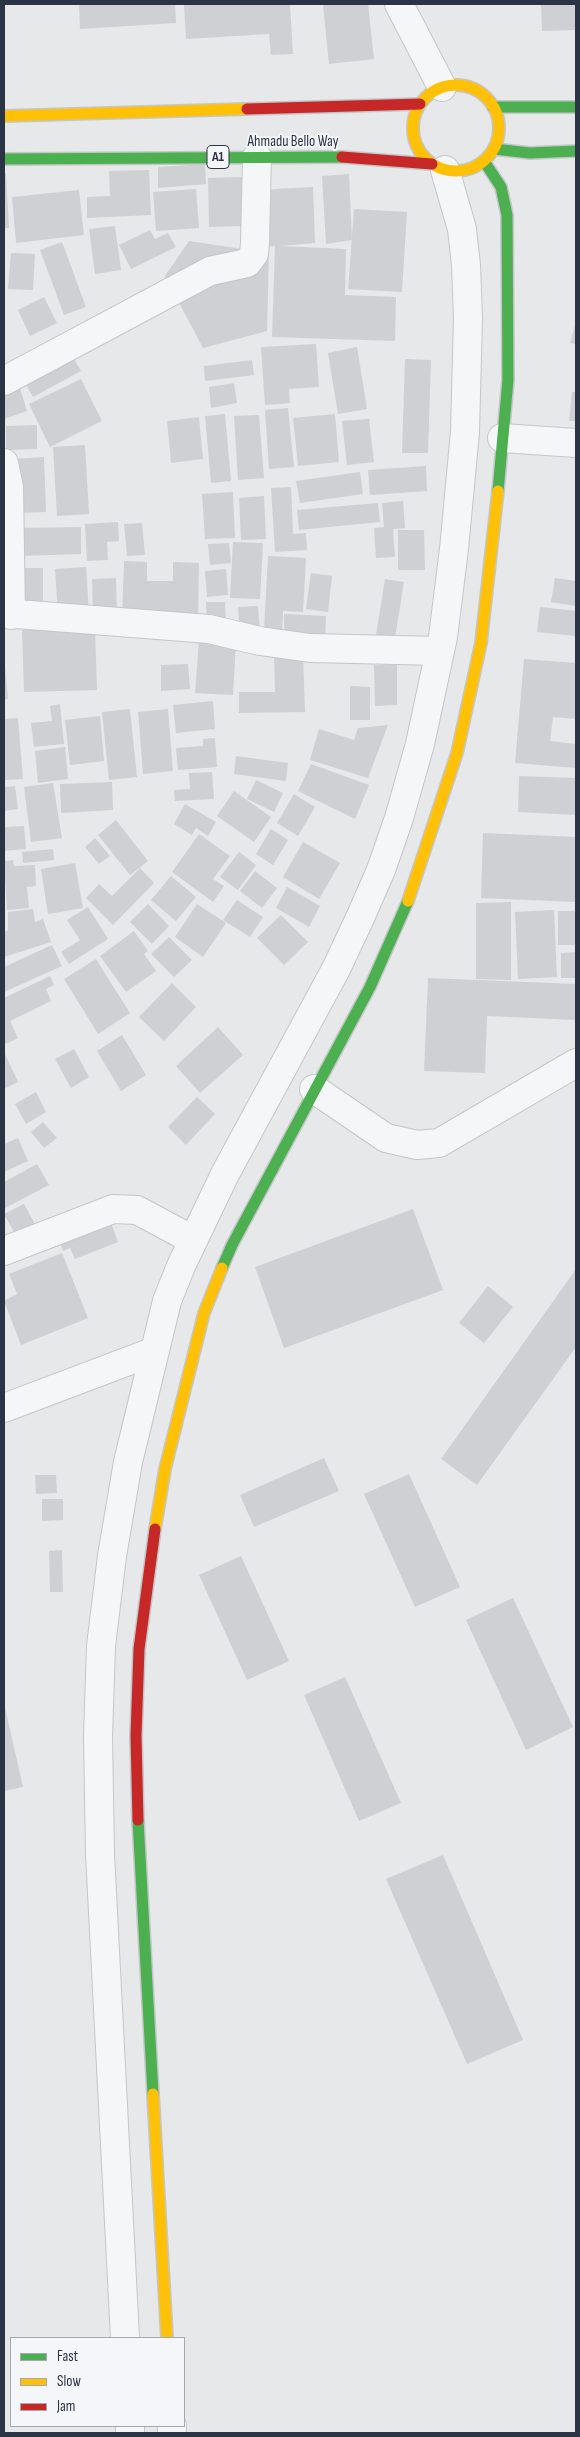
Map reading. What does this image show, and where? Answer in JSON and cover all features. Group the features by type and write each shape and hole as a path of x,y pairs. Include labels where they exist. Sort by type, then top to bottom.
{"main road":[{"path":"456,85 471,88 484,95 493,106 498,121 498,135 494,149 475,167 460,171 438,167 422,155 415,143 414,116 420,104 429,94 442,87 456,85"},
{"path":"4,116 420,104"},
{"path":"493,106 576,107"},
{"path":"494,149 530,153 576,151"},
{"name":"Ahmadu Bello Way","path":"4,160 340,157 438,167"},
{"path":"167,2337 139,1853 136,1736 140,1640 165,1469 204,1313 232,1245 370,987 409,900 435,829 457,753 481,643 492,554 508,380 507,214 501,186 484,160"}],"street":[{"path":"398,4 442,87"},
{"path":"4,381 202,275 246,263 254,254 257,157"},
{"path":"125,2337 100,1854 99,1726 101,1646 112,1556 128,1462 167,1301 193,1240 225,1174 336,969 374,886 399,818 420,744 440,650 455,539 465,432 467,376 466,265 462,229 438,167"},
{"path":"502,438 576,443"},
{"path":"4,463 9,487 7,614 209,629 260,642 310,648 440,650"},
{"path":"314,1089 386,1138 417,1145 439,1143 576,1062"},
{"path":"4,1251 113,1209 137,1210 193,1240"},
{"path":"4,1408 155,1351"}],"building":[{"path":"79,4 175,4 176,23 80,29"},
{"path":"184,4 290,4 293,54 271,55 269,34 186,39"},
{"path":"368,4 374,59 329,64 323,5"},
{"path":"541,4 576,4 576,30 542,31"},
{"path":"205,164 206,184 158,188 158,167"},
{"path":"149,170 151,215 87,218 87,197 110,196 109,171"},
{"path":"4,173 6,173 9,228 4,228"},
{"path":"349,174 352,240 326,244 322,176"},
{"path":"243,177 244,226 209,227 208,178"},
{"path":"313,187 315,243 279,246 346,249 345,295 396,297 395,341 272,337 275,246 260,247 257,190"},
{"path":"196,189 199,228 156,231 153,192"},
{"path":"79,190 84,235 16,243 12,197"},
{"path":"354,209 407,212 402,292 348,289"},
{"path":"115,226 121,270 95,274 89,229"},
{"path":"150,230 155,239 168,233 176,247 131,269 119,245"},
{"path":"189,241 269,253 267,331 203,348 165,276"},
{"path":"62,242 86,307 64,315 40,250"},
{"path":"11,253 35,254 33,290 8,289"},
{"path":"44,297 57,323 30,336 18,310"},
{"path":"576,322 576,344 570,343"},
{"path":"316,344 319,387 289,389 290,403 265,405 261,347"},
{"path":"357,347 367,409 338,414 328,353"},
{"path":"69,350 81,371 33,397 21,376"},
{"path":"405,359 431,360 428,453 402,453"},
{"path":"252,360 254,375 205,381 204,366"},
{"path":"81,379 102,421 50,447 29,404"},
{"path":"234,383 237,403 211,408 209,387"},
{"path":"19,385 27,411 4,419 4,390"},
{"path":"572,392 576,392 576,421 569,421"},
{"path":"288,408 294,467 269,469 265,410"},
{"path":"225,414 231,481 211,483 205,416"},
{"path":"335,414 339,462 298,466 293,418"},
{"path":"259,415 264,478 238,480 234,416"},
{"path":"199,417 203,459 171,463 167,421"},
{"path":"369,419 374,462 347,465 342,421"},
{"path":"37,425 37,449 6,450 6,426"},
{"path":"85,445 89,514 57,516 53,447"},
{"path":"44,457 46,512 15,513 12,459"},
{"path":"426,466 427,491 370,495 368,470"},
{"path":"360,472 363,494 300,503 296,481"},
{"path":"291,487 293,534 306,533 307,550 275,552 271,488"},
{"path":"233,492 235,538 205,539 202,494"},
{"path":"264,496 266,539 241,540 239,498"},
{"path":"403,501 405,528 393,529 395,557 376,558 374,528 384,527 382,503"},
{"path":"378,503 380,522 299,530 297,510"},
{"path":"118,522 119,541 107,542 108,560 87,561 85,524"},
{"path":"142,523 145,555 127,556 124,524"},
{"path":"81,527 81,554 18,556 18,528"},
{"path":"398,530 424,530 425,570 398,570"},
{"path":"233,542 263,543 260,599 230,598"},
{"path":"229,543 231,563 210,565 208,544"},
{"path":"268,556 306,558 303,612 283,611 282,632 264,631"},
{"path":"124,561 147,562 147,581 173,581 173,562 199,563 198,622 122,620"},
{"path":"86,567 89,613 58,615 55,569"},
{"path":"20,568 43,568 43,608 20,608"},
{"path":"226,569 228,595 207,597 205,571"},
{"path":"311,573 332,576 328,612 306,609"},
{"path":"116,578 117,614 93,615 92,579"},
{"path":"555,578 576,581 576,606 551,602"},
{"path":"385,579 404,582 394,644 375,641"},
{"path":"206,602 225,602 226,625 207,626"},
{"path":"258,606 260,632 240,633 238,607"},
{"path":"540,607 576,611 576,636 537,632"},
{"path":"284,614 326,616 325,640 284,638"},
{"path":"95,627 97,690 24,692 22,630"},
{"path":"199,640 236,643 233,695 195,693"},
{"path":"303,652 305,712 239,713 239,692 275,692 274,653"},
{"path":"4,655 8,699 4,699"},
{"path":"524,659 576,663 576,719 553,717 550,741 576,744 576,768 515,763"},
{"path":"188,664 190,689 161,691 161,665"},
{"path":"374,665 397,665 397,705 375,706"},
{"path":"350,686 370,687 370,720 350,720"},
{"path":"213,701 215,729 176,733 173,705"},
{"path":"60,704 64,744 34,747 31,723 52,721 50,706"},
{"path":"130,709 137,777 109,780 102,712"},
{"path":"168,709 173,771 143,774 138,712"},
{"path":"100,716 104,761 70,765 65,720"},
{"path":"18,718 23,779 4,780 4,719"},
{"path":"388,725 368,778 310,760 319,729 354,740 358,728"},
{"path":"215,738 217,767 178,770 176,748 203,746 203,739"},
{"path":"65,747 68,779 38,783 35,751"},
{"path":"236,756 288,763 286,781 234,774"},
{"path":"311,764 369,785 355,819 298,791"},
{"path":"212,772 214,799 175,801 174,790 190,789 189,773"},
{"path":"519,776 576,778 576,815 518,812"},
{"path":"256,780 283,793 274,812 247,799"},
{"path":"112,782 113,810 61,813 60,784"},
{"path":"53,783 62,838 31,842 24,787"},
{"path":"15,786 18,809 4,811 4,787"},
{"path":"234,791 271,817 254,842 217,816"},
{"path":"294,794 315,807 298,836 277,823"},
{"path":"185,804 216,822 208,836 196,828 192,835 174,824"},
{"path":"116,820 148,861 130,875 98,835"},
{"path":"24,826 26,849 4,851 4,827"},
{"path":"271,829 288,840 273,865 256,854"},
{"path":"483,833 576,837 576,902 481,898"},
{"path":"199,834 230,856 213,879 224,886 213,902 172,872"},
{"path":"95,838 110,856 99,864 85,847"},
{"path":"303,842 340,863 319,899 283,877"},
{"path":"53,849 54,860 23,863 22,852"},
{"path":"239,852 256,865 238,890 220,877"},
{"path":"13,860 14,866 35,865 36,886 27,887 29,908 7,910 4,861"},
{"path":"75,863 83,908 48,914 41,869"},
{"path":"140,868 154,883 113,925 86,898 99,884 112,896"},
{"path":"255,871 277,888 262,908 240,891"},
{"path":"171,876 196,897 176,921 151,900"},
{"path":"287,887 320,906 309,927 276,908"},
{"path":"237,900 263,917 250,937 223,920"},
{"path":"511,902 511,980 476,979 476,903"},
{"path":"148,904 169,926 152,944 130,922"},
{"path":"197,904 226,923 203,957 175,937"},
{"path":"88,907 108,939 69,964 61,952 80,940 67,920"},
{"path":"33,909 35,922 43,919 51,942 4,957 4,932 8,930 8,912"},
{"path":"554,910 557,977 518,979 515,912"},
{"path":"558,911 576,911 576,945 558,945"},
{"path":"281,915 308,942 284,965 257,938"},
{"path":"134,931 148,951 144,954 156,971 126,992 100,956"},
{"path":"169,937 192,960 174,977 151,954"},
{"path":"52,945 62,966 4,992 4,967"},
{"path":"576,952 576,978 561,978 561,953"},
{"path":"96,959 130,1013 98,1034 64,979"},
{"path":"50,976 54,985 46,989 51,1001 10,1021 18,1038 6,1044 4,1040 4,998"},
{"path":"428,978 576,984 576,1020 487,1016 485,1073 424,1071"},
{"path":"172,983 196,1007 164,1041 139,1017"},
{"path":"218,1027 243,1055 200,1093 176,1066"},
{"path":"122,1035 146,1075 121,1091 97,1051"},
{"path":"74,1049 89,1077 71,1088 55,1059"},
{"path":"4,1052 18,1082 4,1089"},
{"path":"36,1092 46,1112 26,1124 15,1104"},
{"path":"197,1097 215,1114 186,1145 168,1127"},
{"path":"43,1122 57,1138 44,1148 31,1132"},
{"path":"18,1138 28,1161 4,1172 4,1144"},
{"path":"37,1164 49,1185 5,1208 4,1182"},
{"path":"24,1204 35,1224 15,1234 4,1214"},
{"path":"413,1209 443,1290 284,1348 255,1267"},
{"path":"109,1217 118,1242 75,1259 70,1248 63,1251 58,1237"},
{"path":"62,1253 88,1318 21,1345 4,1301 17,1294 9,1274"},
{"path":"576,1269 576,1347 477,1485 441,1459"},
{"path":"488,1286 513,1307 484,1343 459,1323"},
{"path":"324,1458 339,1491 254,1527 240,1495"},
{"path":"409,1474 460,1587 415,1607 364,1494"},
{"path":"35,1475 56,1475 57,1493 36,1494"},
{"path":"42,1499 63,1499 63,1520 42,1521"},
{"path":"62,1550 63,1592 50,1592 49,1551"},
{"path":"241,1556 289,1661 247,1680 199,1575"},
{"path":"513,1598 573,1727 526,1750 466,1620"},
{"path":"345,1677 401,1803 359,1821 304,1695"},
{"path":"4,1703 23,1787 4,1791"},
{"path":"443,1855 523,2040 467,2064 386,1879"}],"traffic: fast":[{"path":"493,107 576,107"},
{"path":"494,149 530,153 576,151"},
{"path":"4,159 342,157"},
{"path":"484,161 501,187 507,215 508,380 498,491"},
{"path":"222,1268 232,1245 370,987 408,901"},
{"path":"138,1820 153,2094"}],"traffic: slow":[{"path":"456,85 472,88 480,92 492,104 496,112 499,128 496,144 492,152 480,164 472,168 456,171 440,168 432,164 420,152 416,144 413,128 416,112 420,104 432,92 440,88 456,85"},
{"path":"4,116 247,109"},
{"path":"408,901 457,753 481,643 498,491"},
{"path":"155,1529 165,1469 204,1313 222,1268"},
{"path":"153,2094 167,2337"}],"traffic: jam":[{"path":"247,109 420,104"},
{"path":"342,157 432,164"},
{"path":"138,1820 136,1736 139,1649 155,1529"}]}
